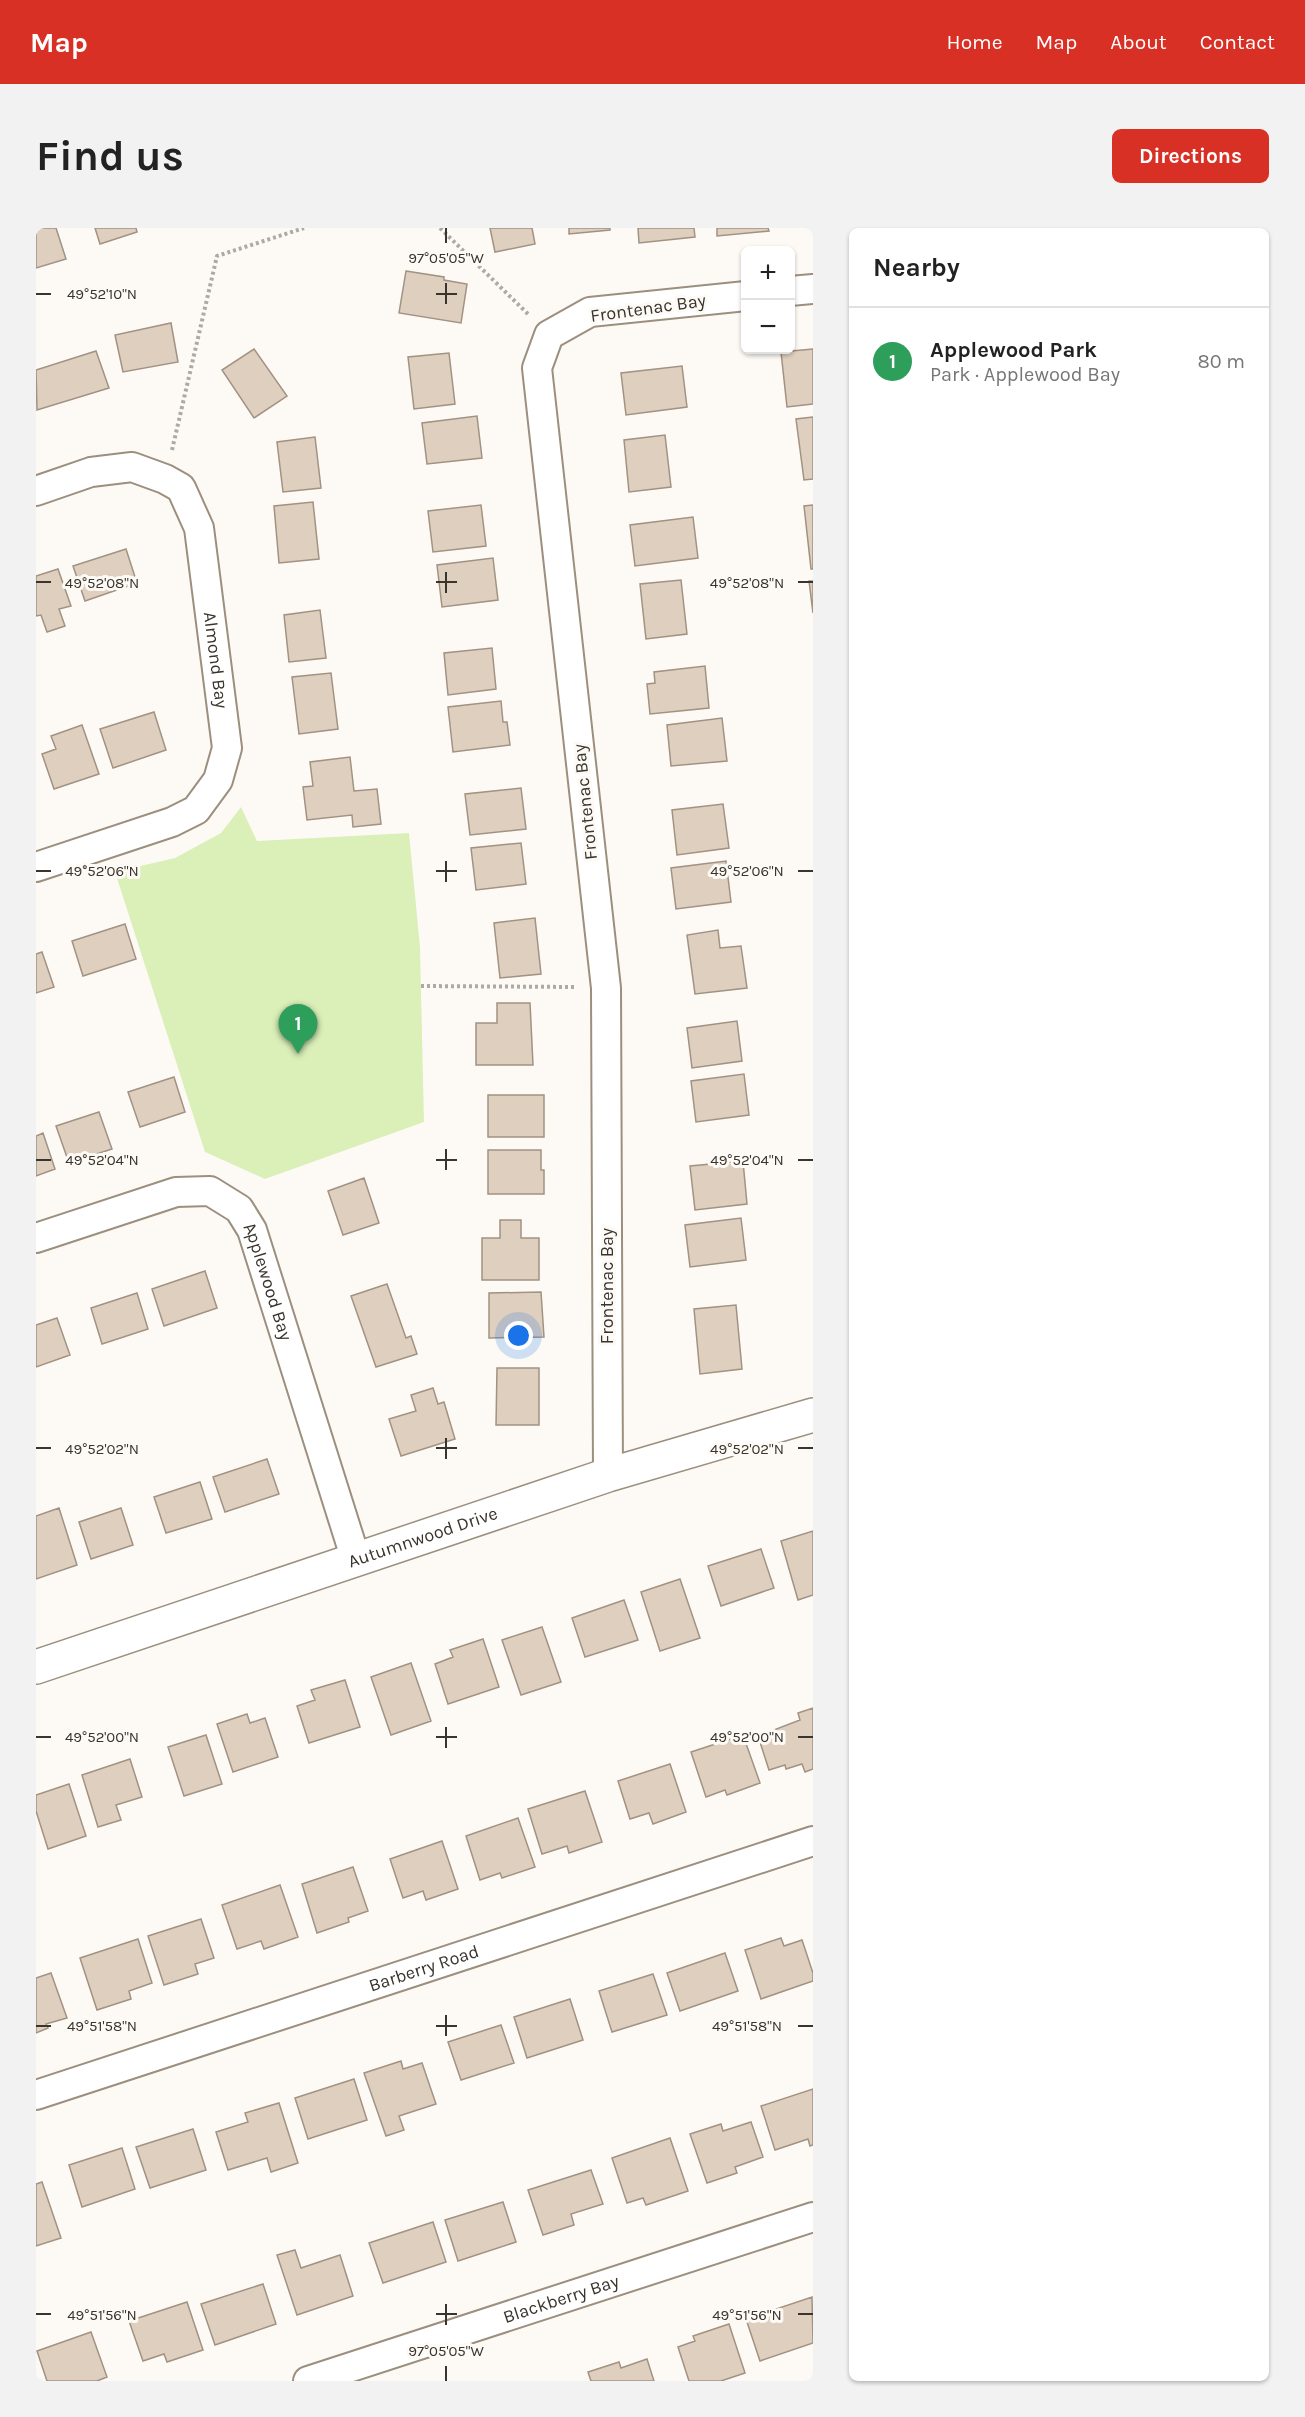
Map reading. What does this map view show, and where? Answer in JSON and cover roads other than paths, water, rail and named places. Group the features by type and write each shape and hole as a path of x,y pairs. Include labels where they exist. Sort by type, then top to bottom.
{"street":[{"path":"795,291 813,289"},
{"name":"Frontenac Bay","path":"608,1476 606,988 537,368 549,334 590,312 741,297"},
{"name":"Almond Bay","path":"36,490 91,472 132,467 165,479 181,488 199,528 227,748 218,780 196,810 180,818 36,867"},
{"name":"Applewood Bay","path":"36,1238 176,1192 210,1191 239,1209 252,1230 356,1560"},
{"name":"Autumnwood Drive","path":"36,1667 608,1476 813,1415"},
{"name":"Barberry Road","path":"36,2095 813,1841"},
{"name":"Blackberry Bay","path":"308,2381 813,2217"}],"place":[{"name":"Applewood Park","path":"298,1054"}]}
